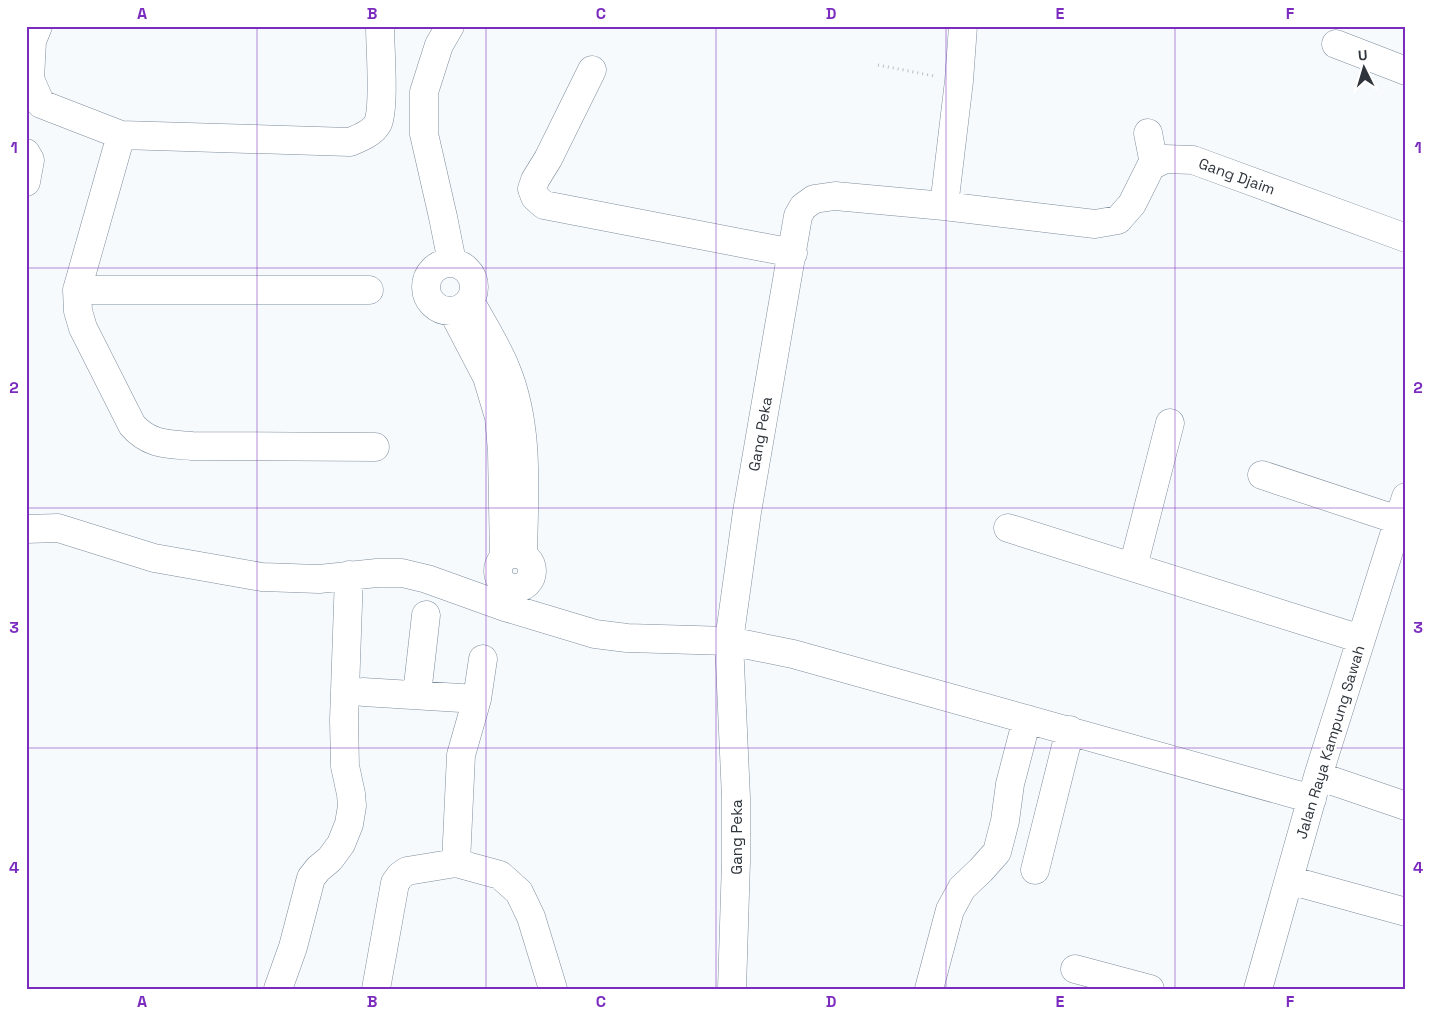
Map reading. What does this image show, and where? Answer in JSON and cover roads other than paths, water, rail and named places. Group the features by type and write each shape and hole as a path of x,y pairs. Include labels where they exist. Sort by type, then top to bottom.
{"street":[{"path":"38,26 32,41 30,79 42,104 121,136 350,142 366,135 377,123 381,104 380,26"},
{"path":"450,26 439,45 424,92 424,134 452,262"},
{"path":"963,26 959,81 944,206 1095,224 1118,220 1132,204 1151,166 1154,164 1148,133"},
{"path":"1336,44 1406,71"},
{"path":"592,70 536,180 532,189 535,197 544,205 793,253"},
{"path":"121,136 76,290 78,311 83,328 132,425 140,434 157,442 192,446 375,447"},
{"path":"26,153 30,160 26,182"},
{"name":"Gang Djaim","path":"1154,164 1165,159 1193,160 1406,238"},
{"name":"Gang Peka","path":"732,989 736,798 729,641 747,512 798,216 802,208 814,199 835,196 944,206"},
{"path":"452,262 462,266 469,272 474,292 462,306 443,310 434,306 427,298 425,288 427,278 433,269 441,264 452,262"},
{"path":"76,290 368,290"},
{"path":"462,306 496,373 516,398 521,422 513,450 513,556 531,563 533,575 527,584 507,597"},
{"path":"1133,567 1170,423"},
{"path":"1262,475 1402,508"},
{"name":"Jalan Raya Kampung Sawah","path":"1258,989 1315,787 1402,508"},
{"path":"26,529 58,528 154,558 262,577 319,579 349,575 402,573 507,597 595,634 626,638 729,641 793,654 1027,720 1070,730 1235,778 1315,787 1406,806"},
{"path":"1008,528 1361,639"},
{"path":"278,989 294,947 311,878 330,859 341,844 351,815 351,794 345,766 344,720 349,575"},
{"path":"417,694 426,615"},
{"path":"456,863 461,755 477,699 483,659"},
{"path":"363,692 477,699"},
{"path":"929,989 950,910 962,888 996,852 1005,821 1012,776 1027,720"},
{"path":"1035,870 1070,730"},
{"path":"376,989 395,883 407,871 456,863 500,875 519,892 531,917 553,989"},
{"path":"1289,880 1406,912"},
{"path":"1075,969 1150,989"}]}
